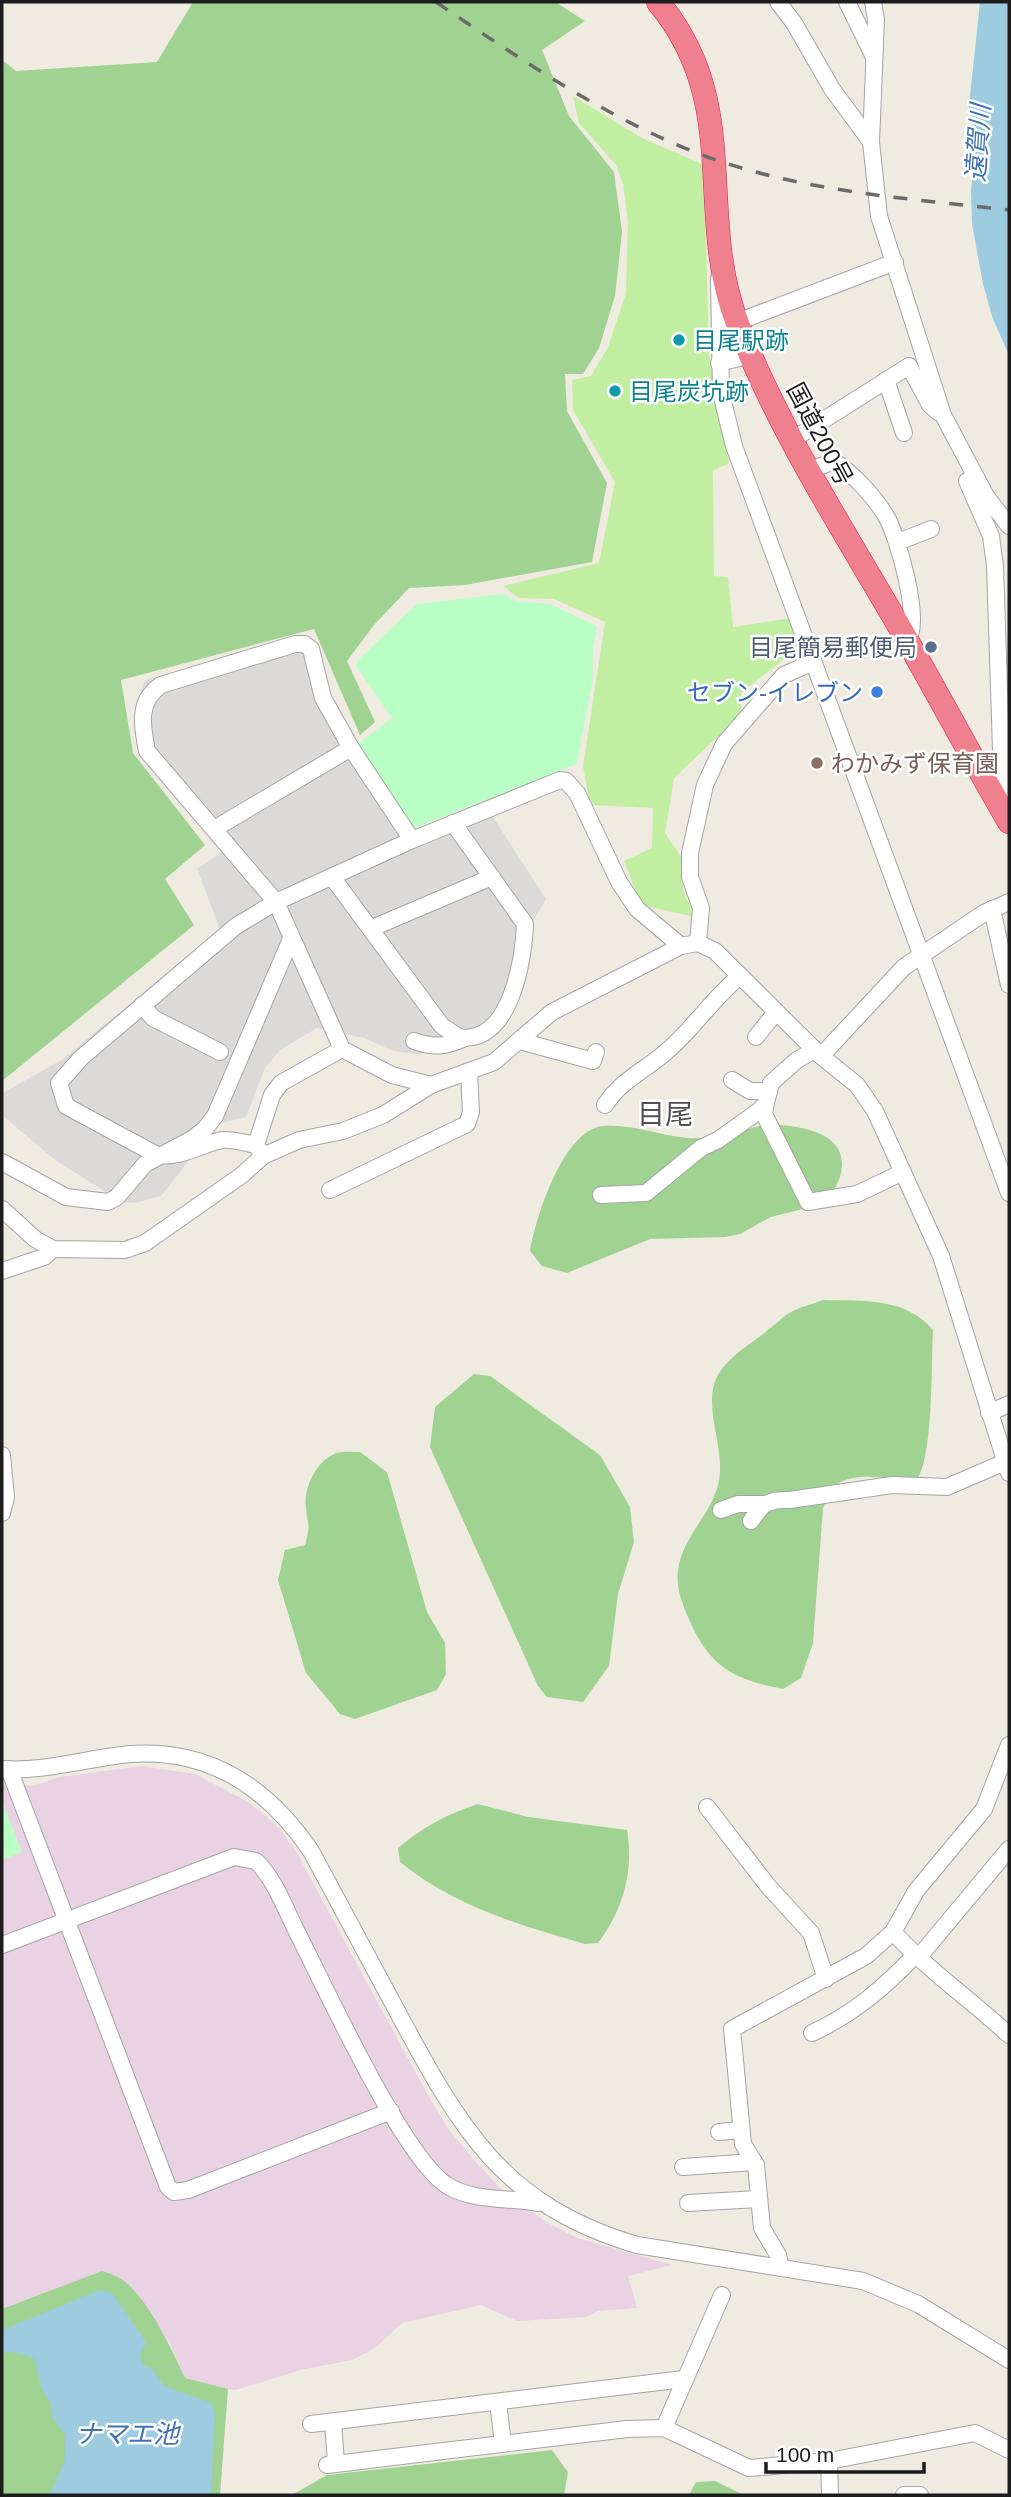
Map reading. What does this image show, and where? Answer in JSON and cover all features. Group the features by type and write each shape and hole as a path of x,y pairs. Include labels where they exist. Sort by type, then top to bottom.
{"highway":[{"name":"国道200号","path":"658,2 689,47 704,85 712,126 719,241 737,322 751,355 808,471 1006,817"}],"street":[{"path":"778,2 832,89 871,142"},
{"path":"847,2 875,61"},
{"path":"873,2 875,61 871,142 879,216 943,415 986,496 1009,526"},
{"path":"719,241 721,393 734,446 1009,1193"},
{"path":"737,322 895,262"},
{"path":"719,363 751,355"},
{"path":"792,440 909,366 930,405 943,415"},
{"path":"886,380 905,428"},
{"path":"957,442 961,466 990,536 995,566 1006,817"},
{"path":"808,471 834,461 846,470 886,514 898,542 911,606 912,630 907,640"},
{"path":"898,542 931,529"},
{"path":"412,840 351,748 323,698 311,649 304,644 295,644 161,685 150,692 143,707 142,725 148,751 276,902 342,1049 392,1075 430,1085"},
{"path":"698,943 701,908 690,877 690,853 705,785 724,744 775,685 784,675 813,662"},
{"path":"214,829 351,748"},
{"path":"681,946 637,909 620,882 577,793 566,780 553,781 412,840 276,902 236,926 81,1058 59,1083 66,1106 157,1155 170,1157 188,1153 224,1140 259,1151 343,1131 383,1115 430,1085 494,1062 552,1012 681,946 698,943 715,951 818,1053 857,1086 875,1111 941,1256 989,1413 1007,1462 947,1487 892,1485 790,1500 774,1499 762,1504 738,1504 722,1510"},
{"path":"414,1041 434,1047 486,1030 507,1008 515,986 525,924 453,823"},
{"path":"332,877 442,1026 453,1035 465,1038"},
{"path":"372,929 492,877"},
{"path":"731,1140 748,1130 766,1102 771,1083 783,1071 818,1053 904,967 992,909 1009,902"},
{"path":"992,909 1009,985"},
{"path":"2,1162 66,1197 108,1202 157,1155 191,1139 205,1129 215,1116 291,939"},
{"path":"605,1105 616,1088 666,1053 723,990 740,976"},
{"path":"142,1005 153,1018 220,1052"},
{"path":"756,1037 776,1012"},
{"path":"520,1041 593,1061 596,1052"},
{"path":"2,1209 36,1239 53,1249 125,1250 145,1243 242,1175 259,1151 272,1095 281,1083 342,1049"},
{"path":"330,1189 467,1124 471,1112 470,1072"},
{"path":"732,1080 766,1102 808,1202 857,1194 903,1172"},
{"path":"601,1195 646,1193 701,1148 718,1140 766,1102"},
{"path":"2,1271 44,1257 53,1249"},
{"path":"989,1413 1009,1404"},
{"path":"2,1455 6,1497 2,1513"},
{"path":"751,1521 762,1504"},
{"path":"780,2268 778,2255 762,2228 754,2162 743,2144 732,2029 866,1956 893,1932 916,1891 984,1809 1009,1745"},
{"path":"391,2111 188,2190 174,2192 164,2180 5,1769 130,1754 172,1755 222,1769 259,1792 290,1819 311,1851 426,2066 471,2139 500,2170 540,2203 606,2236 637,2245 836,2276 888,2290 919,2304 1009,2360"},
{"path":"707,1807 768,1886 811,1933 826,1979"},
{"path":"812,2033 841,2020 885,1988 916,1957 1009,1849"},
{"path":"2,1945 234,1857 256,1861 279,1897 391,2111 426,2167 448,2186 476,2196 540,2203"},
{"path":"893,1932 916,1957 1009,2035"},
{"path":"719,2132 741,2130"},
{"path":"683,2167 754,2162"},
{"path":"688,2203 758,2199"},
{"path":"664,2428 722,2295"},
{"path":"311,2424 684,2379"},
{"path":"498,2402 503,2444"},
{"path":"332,2422 332,2464 664,2428 749,2468 829,2461 975,2433 1009,2450"},
{"path":"829,2461 830,2495"},
{"path":"904,2495 920,2495"}],"shaded area":[{"path":"297,638 328,696 418,843 491,814 546,899 533,921 522,981 510,1014 456,1049 417,1054 393,1051 364,1038 317,1028 280,1050 265,1068 246,1117 218,1124 161,1196 135,1203 122,1202 55,1160 2,1115 3,1093 63,1059 220,929 197,869 223,851 135,725 137,700 145,680"},
{"path":"141,1766 195,1774 250,1803 275,1824 294,1848 430,2099 449,2130 474,2160 499,2187 546,2222 577,2238 672,2265 628,2276 637,2308 598,2311 586,2317 517,2321 481,2305 402,2323 375,2348 352,2360 300,2370 236,2390 215,2388 185,2378 169,2342 142,2302 122,2279 103,2271 2,2309 2,1783 33,1786 60,1777"}],"green space":[{"path":"193,2 555,2 585,21 542,50 569,116 614,172 622,232 615,296 599,348 583,374 565,374 567,411 607,483 592,562 465,585 409,588 374,625 347,661 375,722 360,735 314,629 121,680 133,753 205,845 165,879 194,925 2,1081 2,60 16,71 157,62"},
{"path":"573,96 642,138 704,165 709,354 729,463 713,471 714,576 728,577 733,627 791,618 801,646 741,693 741,715 674,778 665,833 682,858 683,890 695,917 641,905 624,861 652,848 653,808 590,805 583,766 605,622 554,599 519,598 503,586 599,563 615,482 573,410 572,380 591,376 608,347 626,293 628,222 623,184 616,165 579,123"},
{"path":"504,594 515,601 550,604 597,626 593,649 593,678 577,764 414,828 408,825 356,745 392,718 356,666 358,660 417,604"},
{"path":"769,1124 807,1129 830,1140 838,1148 842,1159 841,1173 827,1203 771,1217 740,1234 725,1237 650,1239 567,1273 542,1266 530,1251 538,1218 554,1177 576,1142 589,1131 603,1126 616,1126 680,1137 706,1138"},
{"path":"823,1300 868,1301 896,1306 922,1319 933,1330 929,1434 926,1455 915,1482 875,1477 855,1478 837,1484 830,1492 823,1508 813,1643 801,1678 783,1689 736,1675 724,1668 704,1648 682,1601 678,1571 684,1548 709,1507 718,1485 720,1464 712,1401 717,1377 731,1359 786,1315"},
{"path":"474,1374 490,1376 600,1455 630,1507 634,1542 618,1594 609,1666 583,1702 547,1697 538,1686 430,1447 435,1407"},
{"path":"360,1452 387,1472 427,1612 445,1643 446,1674 437,1690 355,1719 340,1714 306,1673 278,1580 285,1550 305,1545 308,1529 306,1500 313,1475 330,1456"},
{"path":"2,1800 22,1852 2,1860"},
{"path":"478,1804 528,1817 627,1830 629,1860 624,1889 614,1917 598,1943 585,1944 488,1912 442,1891 400,1862 398,1848 407,1840 426,1827"},
{"name":"ナマエ池","path":"102,2271 123,2280 142,2300 185,2378 228,2389 220,2495 2,2495 2,2309"},
{"path":"552,2450 568,2472 564,2495 292,2495 327,2475"},
{"path":"715,2481 744,2495 689,2495 696,2482"}],"water":[{"name":"遠賀川","path":"980,2 1009,2 1009,355 993,319 983,284 972,224 971,191 975,148 969,106"},
{"name":"ナマエ池","path":"100,2290 113,2294 146,2342 140,2356 143,2365 153,2369 164,2386 211,2403 215,2412 211,2495 43,2495 51,2492 65,2460 65,2435 53,2419 50,2402 42,2390 34,2358 15,2352 2,2353 2,2330"}],"railway":[{"path":"436,2 528,64 592,102 658,136 730,165 849,191 1009,210"}],"place":[{"name":"目尾駅跡","path":"679,340"},
{"name":"目尾炭坑跡","path":"615,391"},
{"name":"目尾簡易郵便局","path":"931,647"},
{"name":"セブン-イレブン","path":"877,692"},
{"name":"わかみず保育園","path":"817,763"}],"district":[{"name":"目尾","path":"665,1114"}]}
